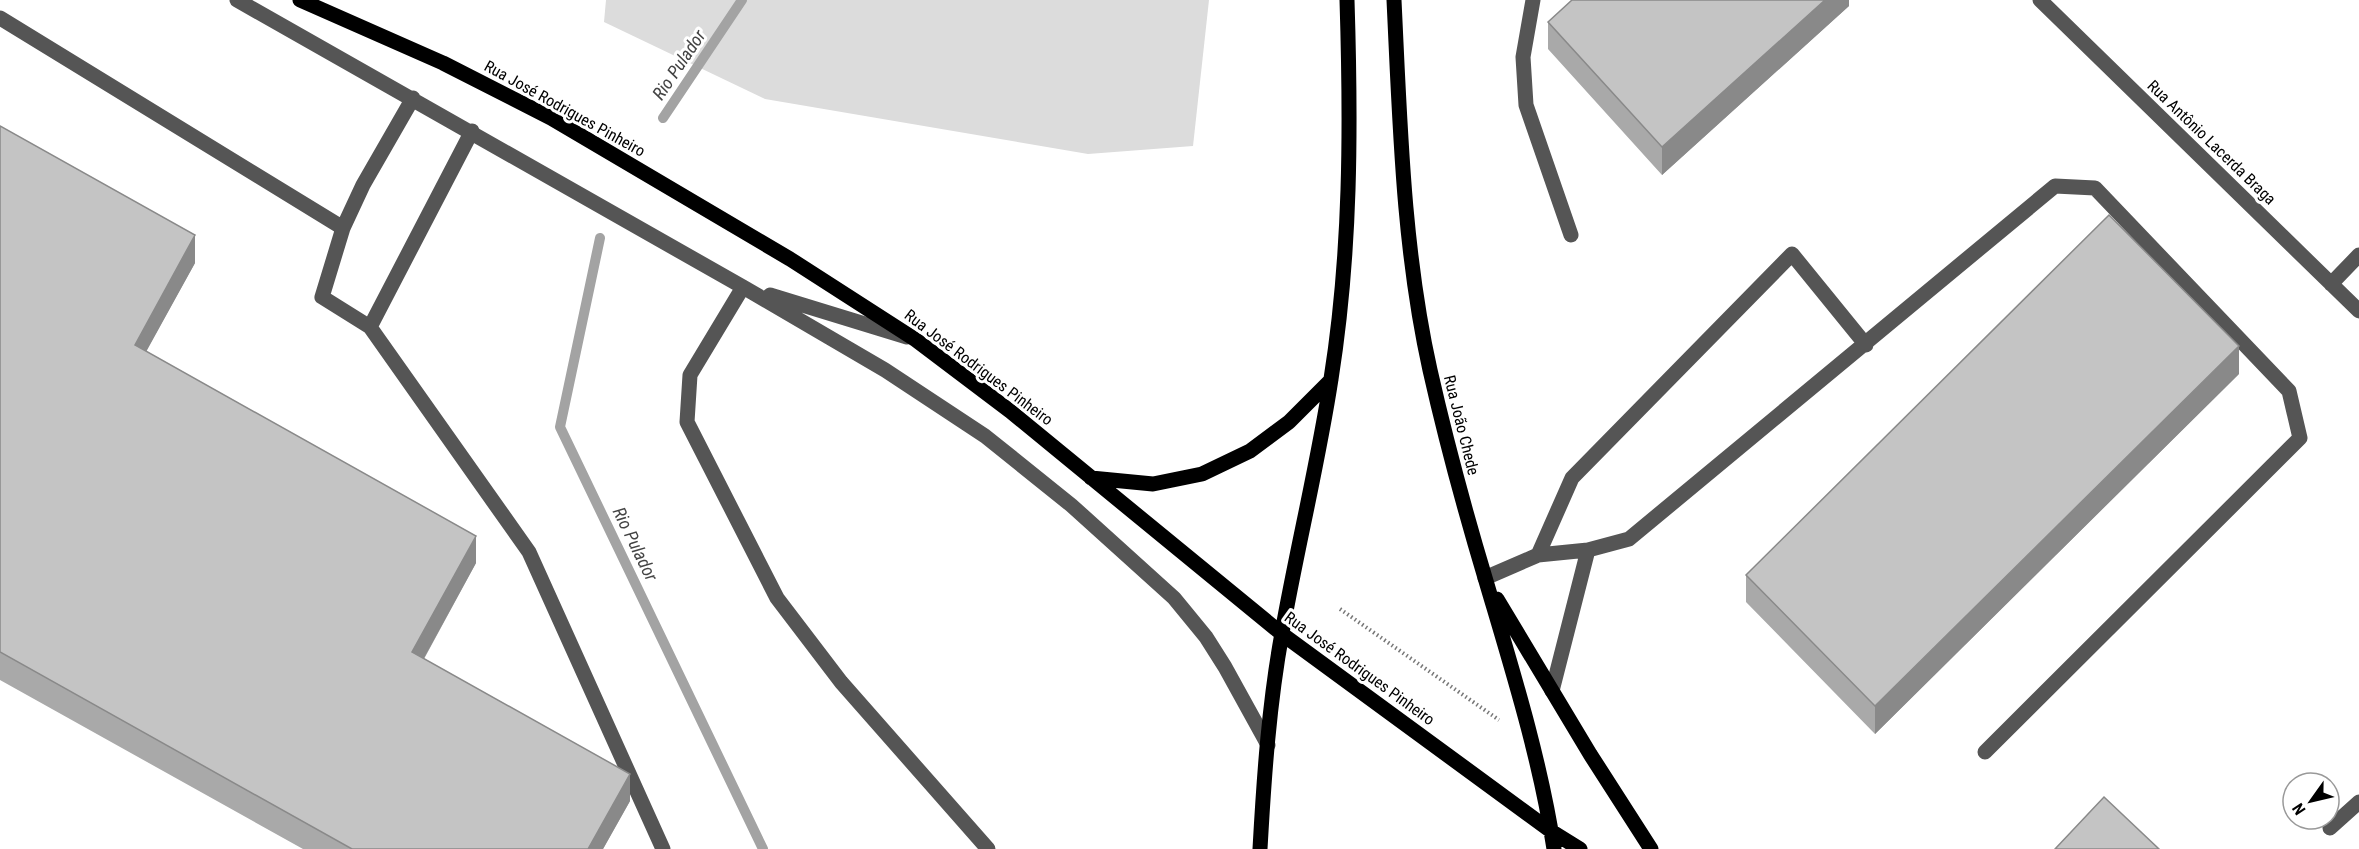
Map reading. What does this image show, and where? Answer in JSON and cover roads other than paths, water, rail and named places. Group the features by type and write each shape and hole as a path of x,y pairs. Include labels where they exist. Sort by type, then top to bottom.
{"main road":[{"name":"Rua José Rodrigues Pinheiro","path":"300,0 443,63 551,118 790,259 916,340 1000,404 1282,634 1551,831 1580,849"},
{"path":"1260,849 1268,745 1282,634 1331,380 1342,293 1349,194 1350,106 1347,0"},
{"name":"Rua João Chede","path":"1394,0 1407,224 1430,368 1447,440 1531,742 1554,849"},
{"path":"1091,478 1153,483 1202,474 1250,452 1289,422 1331,380"},
{"path":"1485,578 1651,849"}],"street":[{"path":"237,0 472,131 885,370 943,406 993,442 1071,505 1174,598 1206,637 1268,745"},
{"path":"1533,0 1523,57 1526,105 1571,235"},
{"name":"Rua Antônio Lacerda Braga","path":"2040,0 2359,310"},
{"path":"0,18 343,228"},
{"path":"413,98 363,185 343,228 322,297 370,327 529,552 663,849"},
{"path":"370,327 472,131"},
{"path":"1485,578 1538,555 1588,550 1629,539 1866,345 2055,186 2095,188 2289,391 2300,438 1984,752"},
{"path":"1538,555 1572,478 1792,254 1866,345"},
{"path":"2331,284 2359,255"},
{"path":"743,287 916,340"},
{"path":"743,287 690,375 687,422 777,598 841,682 988,849"},
{"path":"1552,690 1588,550"},
{"path":"2341,818 2359,802"}],"waterway":[{"name":"Rio Pulador","path":"663,118 742,0"},
{"name":"Rio Pulador","path":"600,238 560,427 763,849"}]}
